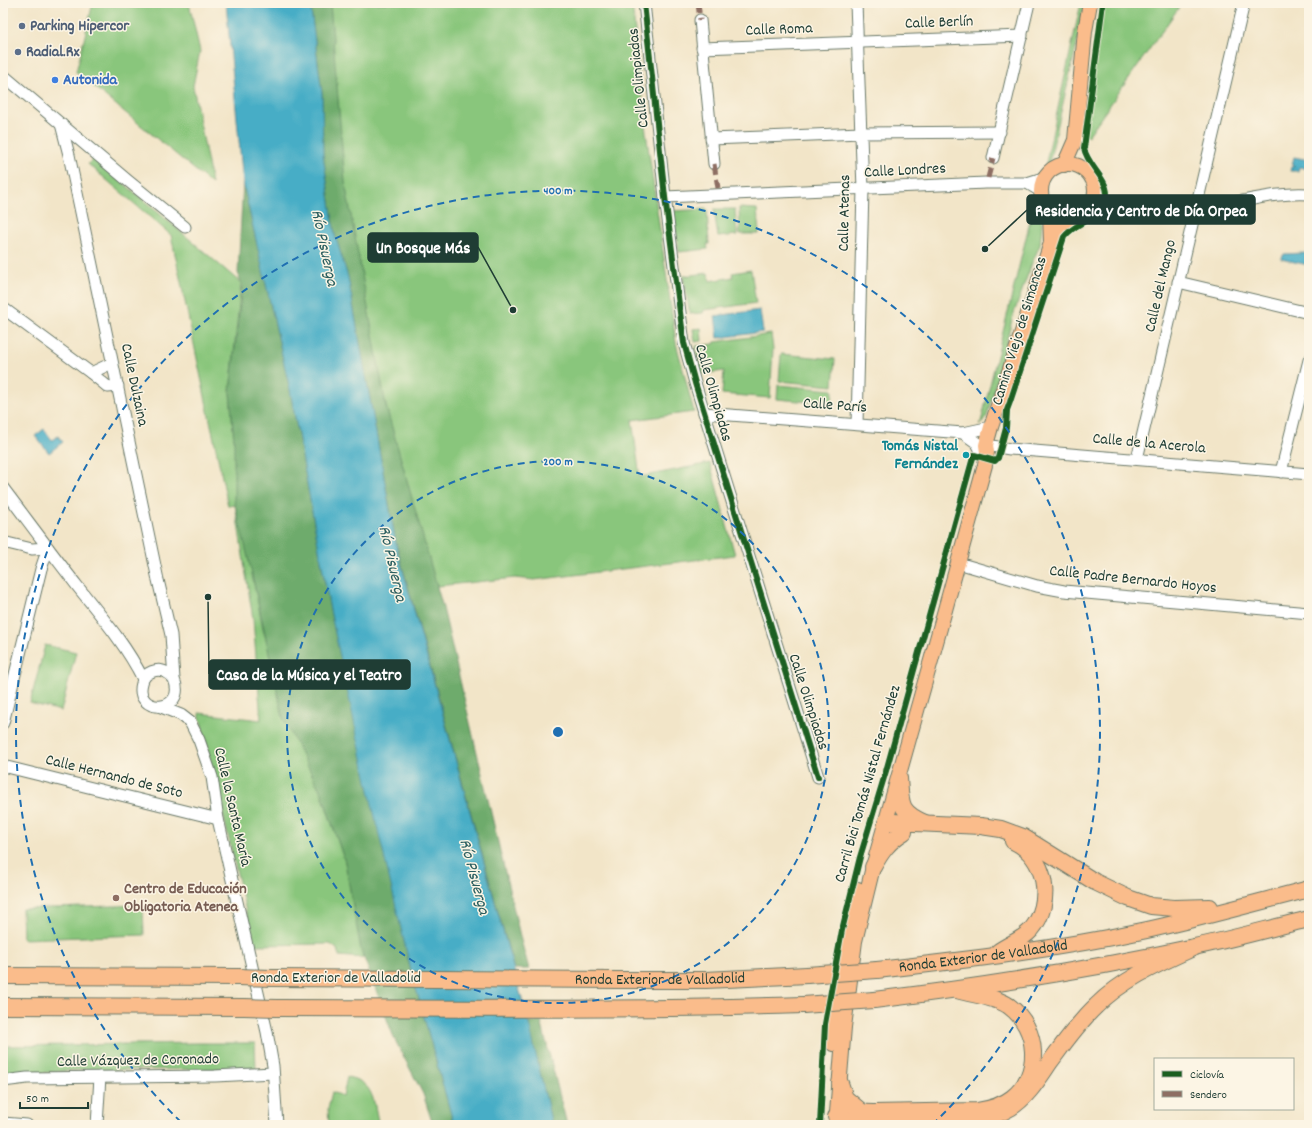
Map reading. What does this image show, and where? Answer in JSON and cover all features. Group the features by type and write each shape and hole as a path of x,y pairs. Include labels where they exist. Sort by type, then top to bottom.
{"highway":[{"path":"899,778 901,804 911,817 928,824"},
{"path":"886,824 893,822 981,826 1001,829 1023,837 1095,882 1128,898 1151,906 1174,908 1214,907 1232,909"},
{"path":"886,824 894,830 904,832 984,833 1006,838 1020,844 1033,857 1042,873 1045,890 1044,906 1038,921 1030,931 1016,942 988,957"},
{"path":"873,867 882,851 894,838 904,832"},
{"name":"Ronda Exterior de Valladolid","path":"4,976 706,980 807,975 878,970 988,957 1073,944 1148,930 1309,889"},
{"name":"Ronda Exterior de Valladolid","path":"3,1006 603,1009 803,1005 874,1000 957,990 1195,947 1309,919"},
{"path":"857,1120 976,1119 994,1116 1011,1108 1032,1087 1071,1033 1095,1006 1132,978 1195,947"},
{"path":"833,1123 978,1112 995,1107 1012,1098 1022,1087 1031,1073 1033,1058 1032,1038 1020,1016 1008,1006 997,1000 957,990"},
{"path":"840,1083 845,1098 857,1120"}],"main road":[{"path":"1064,165 1075,140 1085,32 1090,3"},
{"path":"1075,140 1082,168"},
{"path":"1069,164 1082,168 1091,177 1095,189 1093,202 1088,209 1081,215 1070,218 1063,217 1050,211 1044,201 1042,192 1043,184 1050,171 1069,164"},
{"name":"Camino Viejo de Simancas","path":"1050,211 1051,243"},
{"name":"Camino Viejo de Simancas","path":"833,1123 832,1114 842,995 843,957 847,928 968,496 1051,243 1070,218"},
{"name":"Camino Viejo de Simancas","path":"833,1123 840,1083 844,1027 855,941 873,867 985,465 987,452 984,448"},
{"path":"933,619 941,609 952,570 958,563 957,553 970,504 968,496"},
{"path":"855,900 864,879 879,831 886,824 883,816 915,702 916,680"}],"street":[{"name":"Calle Olimpiadas","path":"644,3 665,197 684,342 704,413 818,777"},
{"name":"Calle Atenas","path":"856,3 863,189 857,424"},
{"path":"993,158 1029,3"},
{"name":"Calle del Mango","path":"1137,459 1244,3"},
{"path":"700,20 714,164"},
{"name":"Calle Berlín","path":"857,43 1022,36"},
{"name":"Calle Roma","path":"702,48 857,43"},
{"path":"3,75 185,227"},
{"name":"Calle Dulzaina","path":"61,124 69,154 158,580 171,634 174,679"},
{"path":"711,139 861,133 1000,132"},
{"name":"Calle Londres","path":"665,197 986,183 1027,183 1046,177"},
{"path":"1027,183 1042,192"},
{"path":"1095,189 1106,200 1136,207 1175,209 1195,209 1267,196 1299,193 1309,194"},
{"path":"1088,209 1106,200"},
{"path":"1178,282 1309,313"},
{"path":"3,308 108,387 118,386"},
{"path":"1281,472 1309,360"},
{"path":"91,373 112,362"},
{"name":"Calle París","path":"704,413 963,433 991,427"},
{"path":"963,433 984,448"},
{"name":"Calle de la Acerola","path":"984,448 1137,459 1309,474"},
{"path":"3,488 119,638 133,659 143,679"},
{"path":"3,542 32,550 48,548"},
{"path":"3,723 41,569 48,548"},
{"name":"Calle Padre Bernardo Hoyos","path":"958,563 1037,586 1064,591 1309,612"},
{"path":"133,659 155,671 167,672 174,679 177,691 175,697 171,702 161,707 145,701 140,690 143,679 155,671 172,652"},
{"name":"Calle la Santa María","path":"175,697 181,715"},
{"name":"Calle la Santa María","path":"161,707 181,715 190,722 199,740 212,777 218,819 267,1032 274,1073 278,1125"},
{"name":"Calle Hernando de Soto","path":"3,766 218,819"},
{"name":"Calle Vázquez de Coronado","path":"3,1081 27,1078 215,1076 274,1073"},
{"path":"97,1125 100,1077"},
{"path":"3,1123 27,1125"}],"green space":[{"path":"93,3 189,3 200,51 193,86 212,184 76,72"},
{"path":"310,3 632,3 645,125 676,343 694,412 632,420 640,477 710,463 735,555 534,580 515,578 408,589 397,549 348,277 335,235 323,155 322,93"},
{"path":"310,3 330,3 345,182 386,406 443,608 529,969 514,969 396,543 348,277 335,235 323,155 322,93"},
{"path":"1081,3 1085,3 1080,30 1048,167 1045,167"},
{"path":"1102,3 1182,3 1088,136 1083,135"},
{"path":"94,158 241,283 230,392 234,440 252,574 264,633 345,862 363,958 339,956 337,949 330,944 254,945 199,713 261,720 253,619 235,505 228,506 171,235 88,164"},
{"path":"243,183 290,390 330,610 410,967 454,1125 433,1125 423,1094 394,1038 361,950 345,862 322,794 283,718 252,574 234,501 234,440 230,392 242,285 238,273"},
{"path":"739,208 757,209 759,234 740,234"},
{"path":"707,209 708,249 679,252 673,211"},
{"path":"714,209 735,209 737,235 718,237"},
{"path":"1033,209 1038,210 1042,223 1040,245 1013,316 987,416 980,426"},
{"path":"751,270 756,303 704,310 703,313 690,314 683,276 708,273 710,281 733,277 732,273"},
{"path":"701,328 702,341 695,342 693,329"},
{"path":"771,334 773,349 770,398 722,394 724,371 702,374 696,346"},
{"path":"781,354 835,359 833,386 779,381"},
{"path":"778,385 833,390 832,404 777,399"},
{"path":"45,645 76,652 61,711 30,703"},
{"path":"143,905 144,935 23,939 22,909"},
{"path":"541,1021 567,1125 552,1125 528,1023"},
{"path":"255,1043 256,1069 77,1070 3,1076 3,1046"},
{"path":"347,1077 363,1083 368,1088 374,1101 379,1125 329,1125 328,1108 332,1092 343,1096"}],"water":[{"name":"Río Pisuerga","path":"226,3 310,3 322,93 323,155 335,235 348,277 397,549 530,1028 552,1125 454,1125 410,967 373,809 330,610 290,390 243,183"},
{"path":"1294,157 1309,160 1309,169 1299,167 1298,171 1290,171 1291,167 1295,166 1292,165"},
{"path":"1305,253 1309,256 1308,265 1281,259 1284,254"},
{"path":"760,310 763,332 718,338 715,316"},
{"path":"44,429 52,440 58,436 63,442 49,453 35,436"}],"marked path":[{"path":"698,3 700,20"},
{"path":"988,178 993,158"},
{"path":"714,164 718,188"}],"cycle path":[{"path":"644,3 665,197 684,343 695,383 818,777"},
{"path":"1103,3 1084,148 1089,160 1104,182 1107,194"},
{"name":"Carril Bici Tomás Nistal Fernández","path":"820,1125 825,1024 842,930 860,857 886,771 972,461 974,455 995,461 998,458 1006,428 1007,410 1064,237 1073,228 1095,215 1104,206"}],"place":[{"name":"Parking Hipercor","path":"22,26"},
{"name":"Radial.Rx","path":"18,52"},
{"name":"Autonida","path":"55,80"},
{"name":"Residencia y Centro de Día Orpea","path":"985,249"},
{"name":"Un Bosque Más","path":"513,310"},
{"name":"Tomás Nistal Fernández","path":"966,455"},
{"name":"Casa de la Música y el Teatro","path":"208,597"},
{"name":"Centro de Educación Obligatoria Atenea","path":"116,898"}]}
